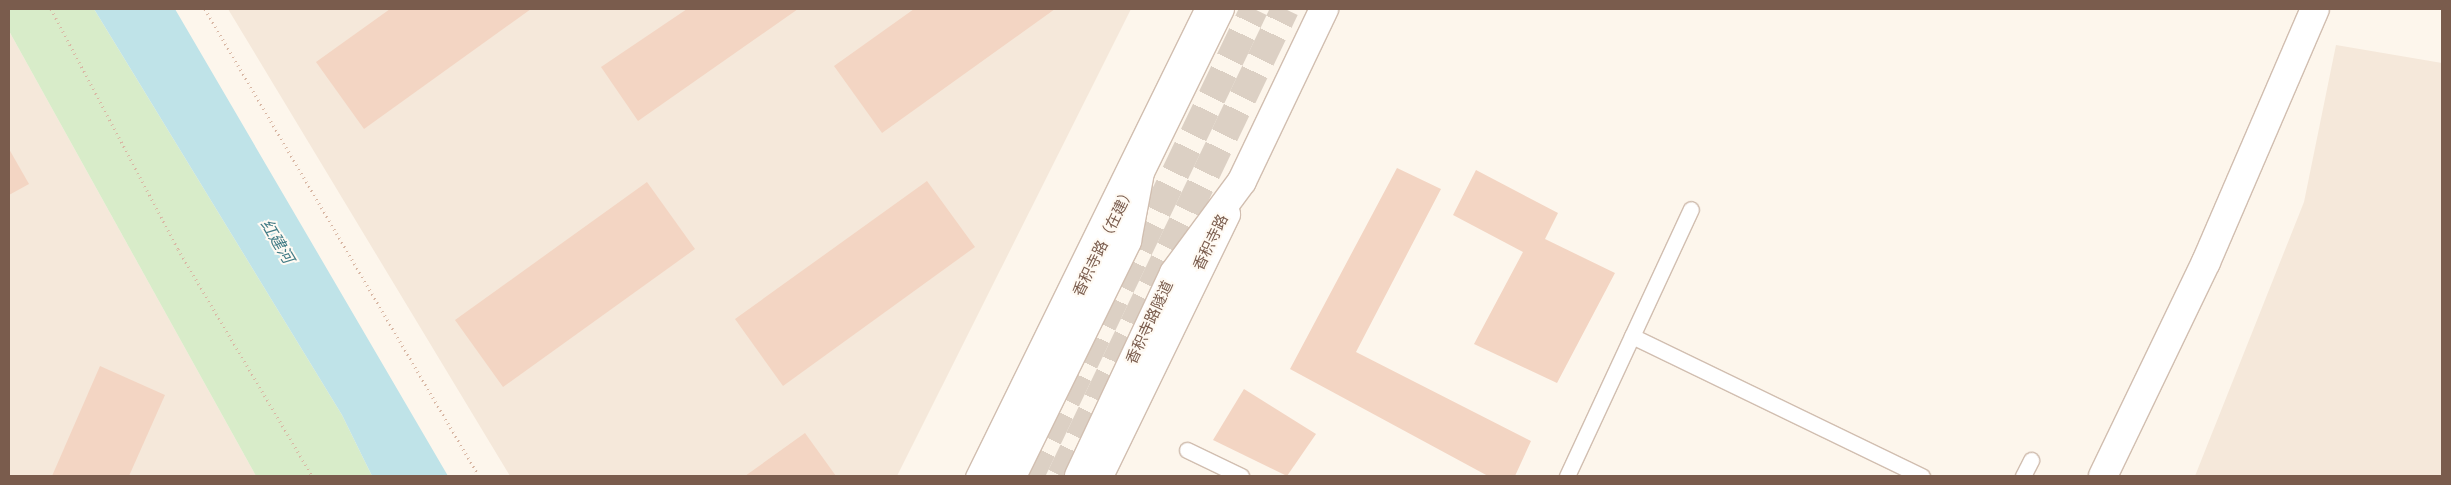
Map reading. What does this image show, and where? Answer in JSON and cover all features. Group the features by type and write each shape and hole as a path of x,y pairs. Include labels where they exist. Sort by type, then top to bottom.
{"street":[{"name":"香积寺路（在建）","path":"990,476 1220,9"},
{"name":"香积寺路","path":"1098,476 1324,9"},
{"path":"2103,476 2206,262 2315,9"},
{"path":"1012,476 1127,241 1140,172"},
{"name":"香积寺路隧道","path":"1079,476 1174,273 1242,181"}],"lane":[{"path":"973,476 1202,9"},
{"path":"1567,476 1692,209"},
{"path":"1632,336 1922,476"},
{"path":"1186,450 1242,476"},
{"path":"2023,476 2031,460"}],"path":[{"path":"51,9 178,249 312,476"},
{"path":"205,9 479,476"}],"shaded area":[{"path":"228,9 1131,9 897,476 510,476"},
{"path":"9,31 256,476 9,476"},
{"path":"2336,45 2442,63 2442,476 2195,476 2304,202"}],"green space":[{"path":"9,9 94,9 342,415 372,476 256,476 9,31"}],"water":[{"name":"红建河","path":"94,9 175,9 448,476 372,476 342,415"}],"building":[{"path":"390,9 531,9 364,129 316,62"},
{"path":"687,9 798,9 638,121 601,67"},
{"path":"914,9 1055,9 882,133 834,66"},
{"path":"9,149 29,184 9,195"},
{"path":"1397,168 1441,189 1356,352 1531,441 1515,476 1488,476 1290,369"},
{"path":"1476,170 1558,213 1545,239 1615,273 1557,383 1474,344 1523,252 1453,215"},
{"path":"927,181 975,247 783,386 735,319"},
{"path":"647,182 695,249 503,387 455,320"},
{"path":"100,366 165,395 129,476 52,476"},
{"path":"1244,389 1316,434 1287,476 1213,440"},
{"path":"805,433 836,476 745,476"}],"tunnel":[{"path":"1030,476 1254,9"},
{"path":"1061,476 1285,9"}]}
